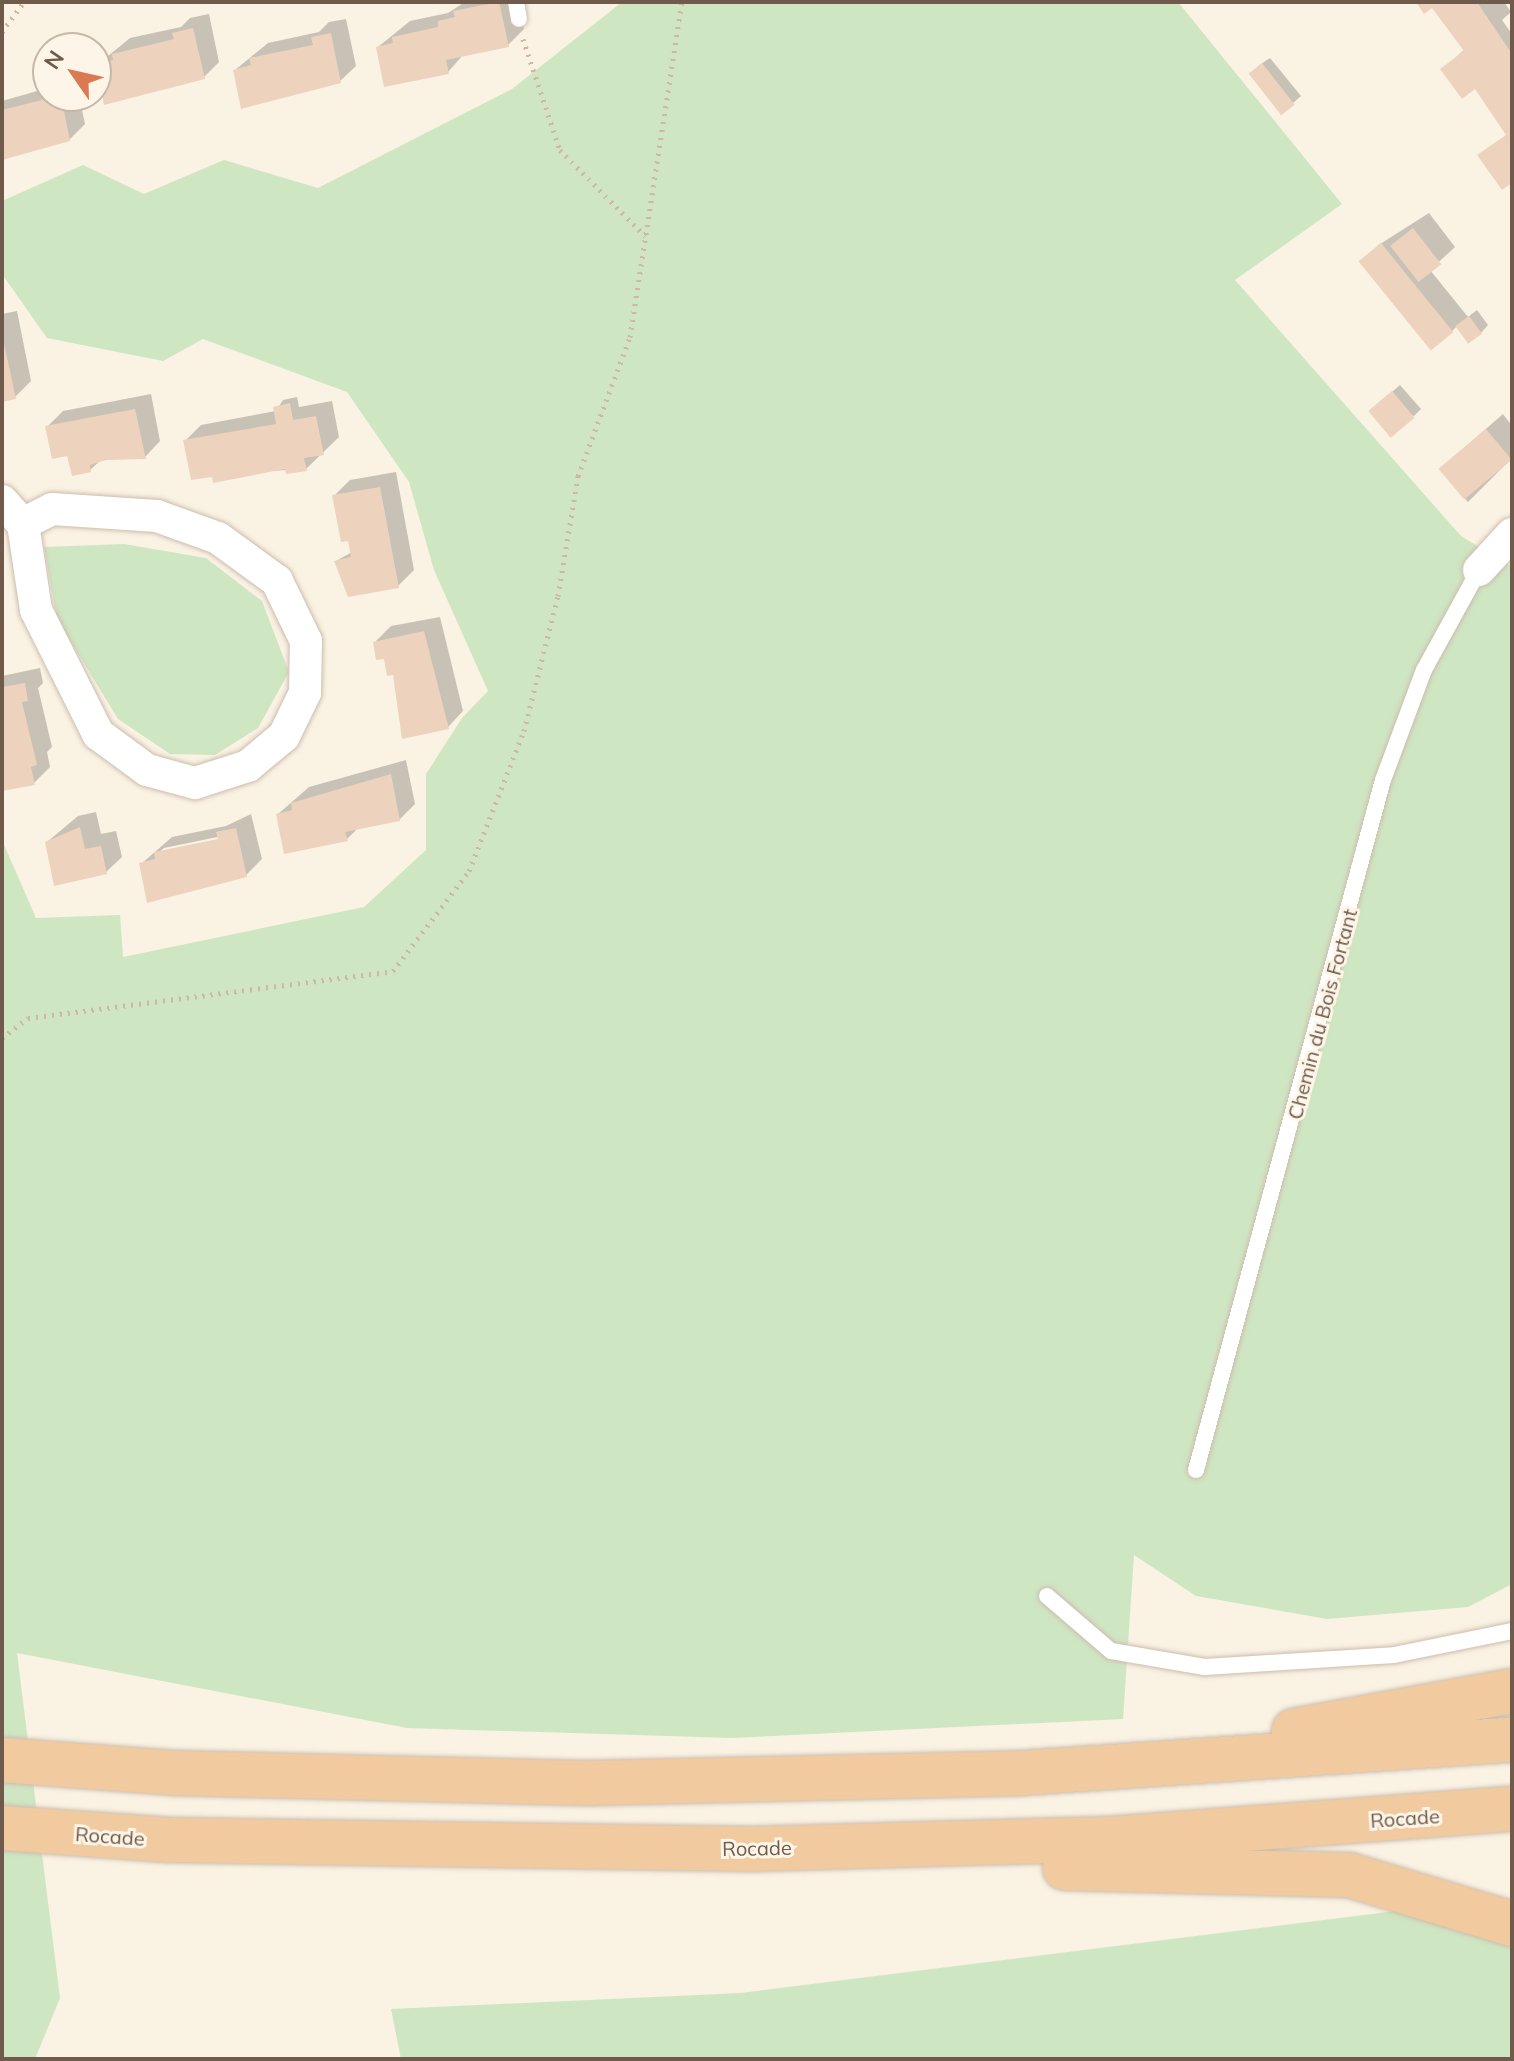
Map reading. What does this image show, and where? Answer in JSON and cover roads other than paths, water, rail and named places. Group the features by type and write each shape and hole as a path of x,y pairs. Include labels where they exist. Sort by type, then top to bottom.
{"highway":[{"path":"1022,1773 1512,1691"},
{"path":"2,1760 173,1773 592,1783 1022,1773 1512,1740"},
{"name":"Rocade","path":"2,1828 170,1840 752,1849 1110,1839 1512,1809"},
{"path":"752,1849 988,1866 1349,1875 1512,1924"}],"street":[{"path":"52,509 157,516 218,538 277,581 306,641 305,693 284,736 248,766 195,783 147,770 98,734 36,610 13,512 52,509"},
{"path":"1479,570 1512,534"}],"lane":[{"name":"Chemin du Bois Fortant","path":"1196,1470 1383,780 1424,670 1479,570"},
{"path":"1047,1596 1111,1651 1205,1667 1394,1655 1512,1631"}]}
